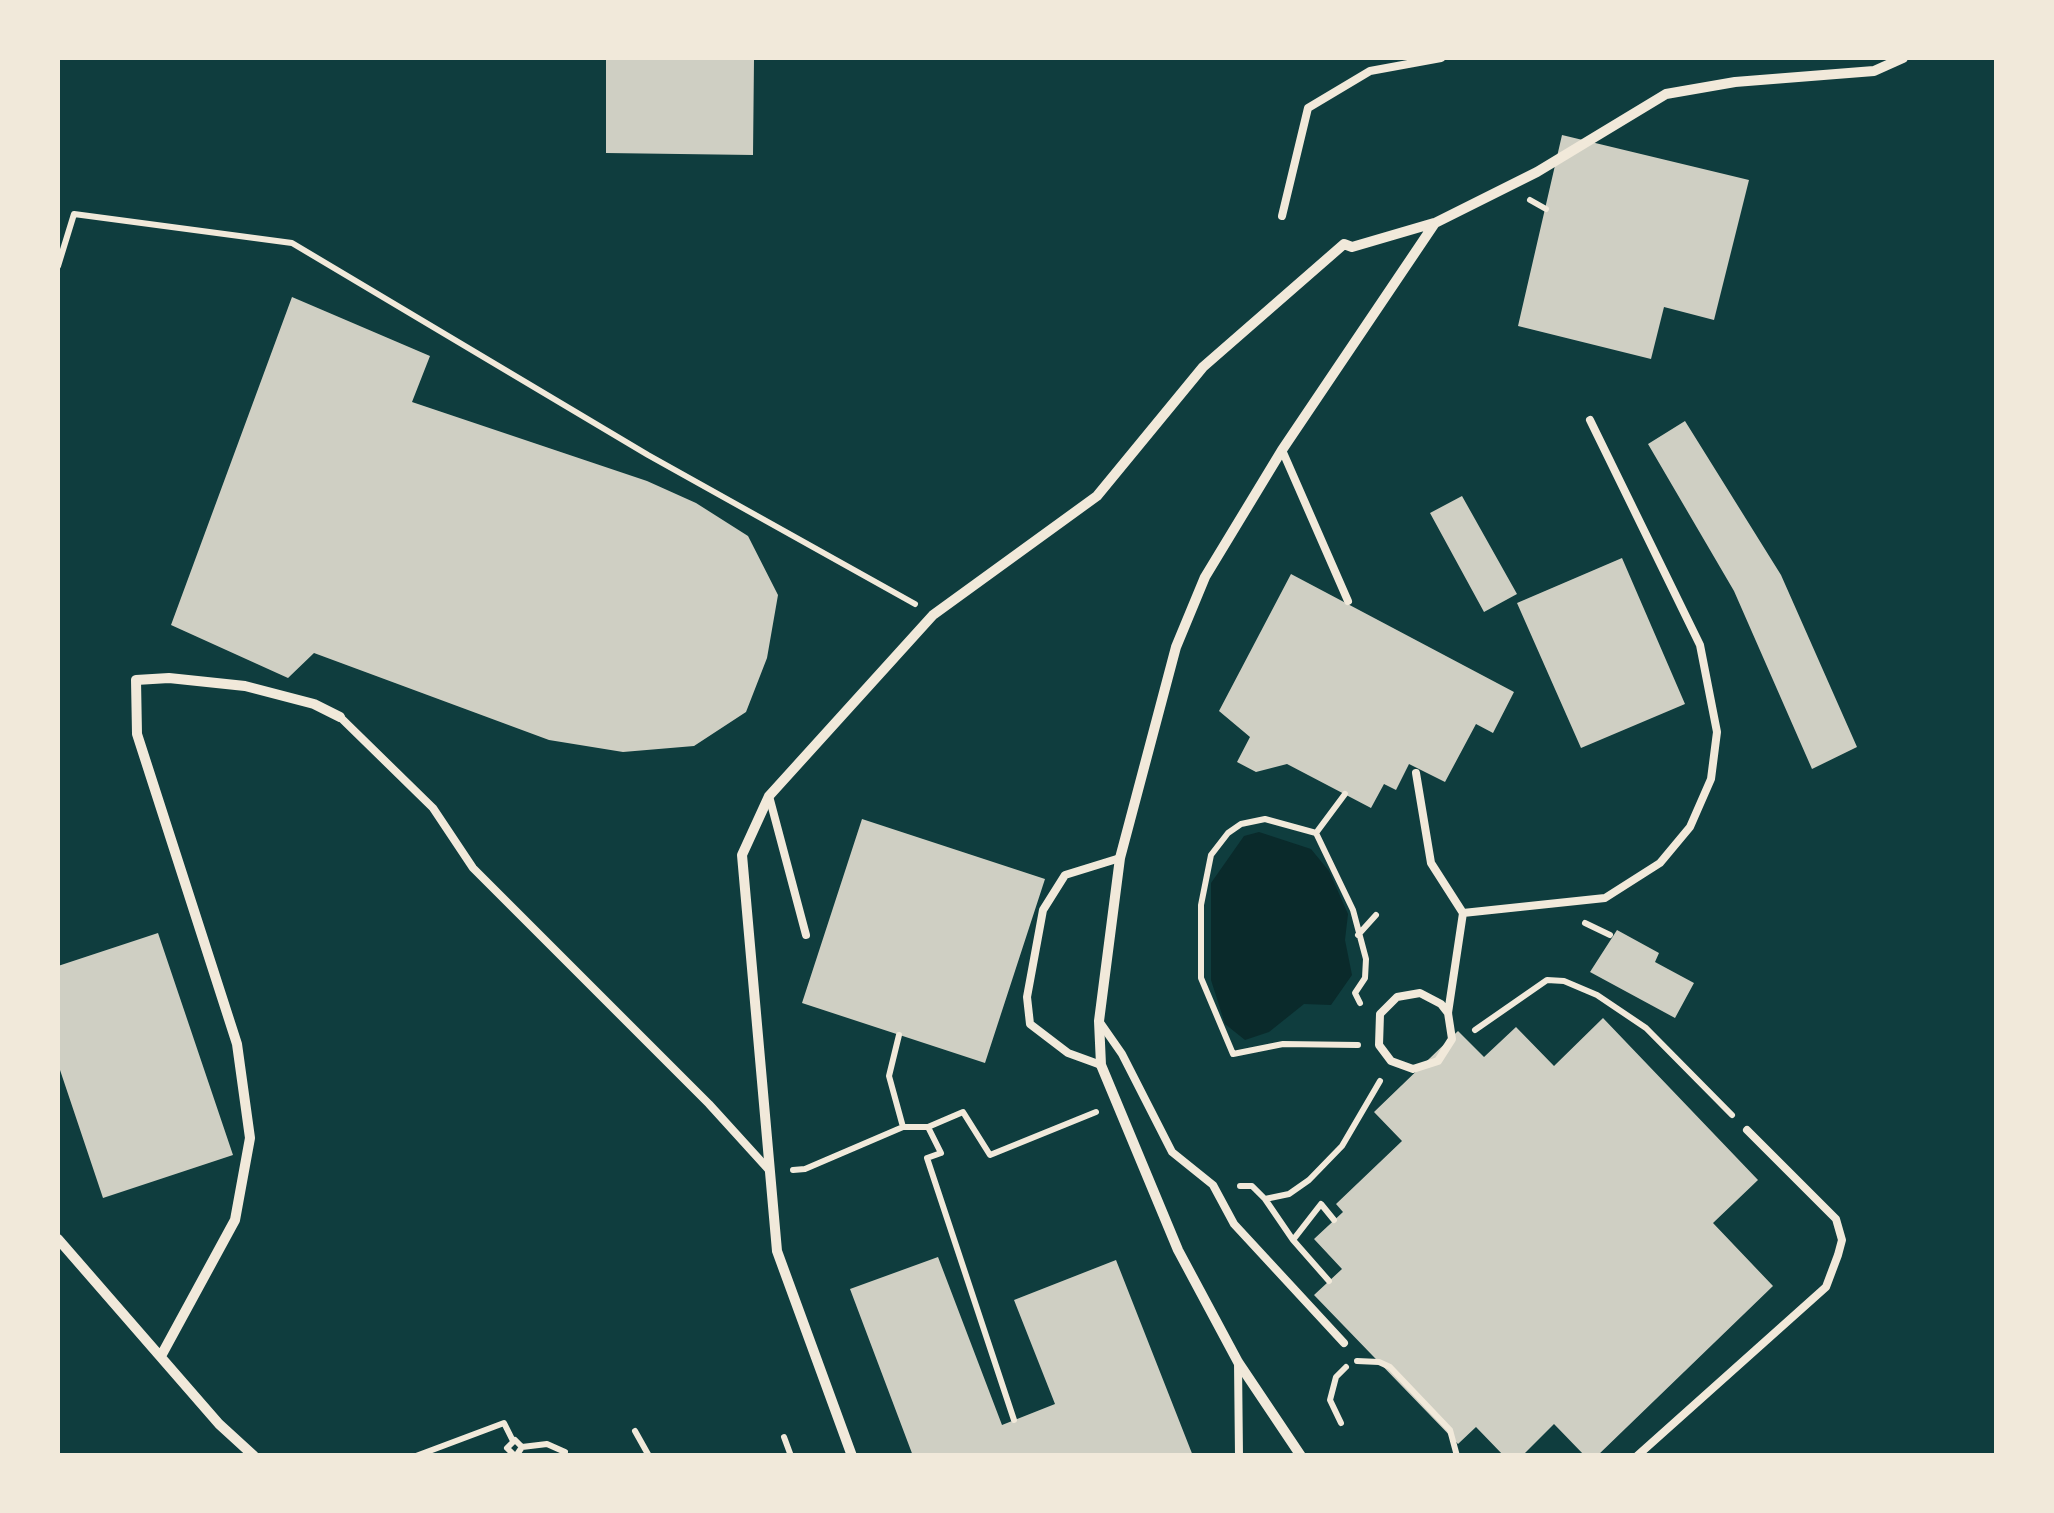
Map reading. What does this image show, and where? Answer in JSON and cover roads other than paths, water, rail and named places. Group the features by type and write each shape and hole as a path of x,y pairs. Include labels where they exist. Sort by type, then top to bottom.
{"street":[{"path":"852,1456 777,1251 742,855 769,796 934,615 1097,496 1203,367 1344,244 1352,247 1435,223 1537,172 1666,94 1735,82 1874,72 1903,58"},
{"path":"1301,1456 1238,1362 1178,1250 1102,1065 1099,1021 1120,858 1176,648 1205,577 1282,450 1435,223"},
{"path":"161,1356 235,1220 250,1138 237,1044 137,734 136,680 169,678 245,686 314,704 340,717"},
{"path":"58,1239 219,1424 254,1456"}],"lane":[{"path":"1282,216 1308,108 1370,71 1441,58"},
{"path":"1463,913 1605,898 1660,863 1690,827 1711,779 1717,732 1700,646 1590,420"},
{"path":"1282,450 1348,601"},
{"path":"340,717 433,808 472,868 709,1104 770,1171"},
{"path":"1416,773 1430,862 1463,913 1448,1014 1452,1039 1438,1061 1426,1067 1400,1066 1378,1042 1380,1014 1396,997 1420,993 1442,1004 1448,1014"},
{"path":"769,796 806,935"},
{"path":"1102,1065 1068,1052 1030,1024 1027,997 1042,910 1065,875 1120,858"},
{"path":"1099,1021 1122,1054 1172,1152 1212,1186 1234,1224 1344,1344"},
{"path":"1637,1456 1826,1287 1838,1256 1842,1240 1836,1219 1747,1130"},
{"path":"1238,1362 1239,1456"}],"water":[{"path":"1259,832 1311,849 1329,871 1348,914 1345,940 1352,975 1331,1005 1304,1004 1269,1032 1245,1040 1225,1024 1211,980 1211,883 1244,836"}]}
